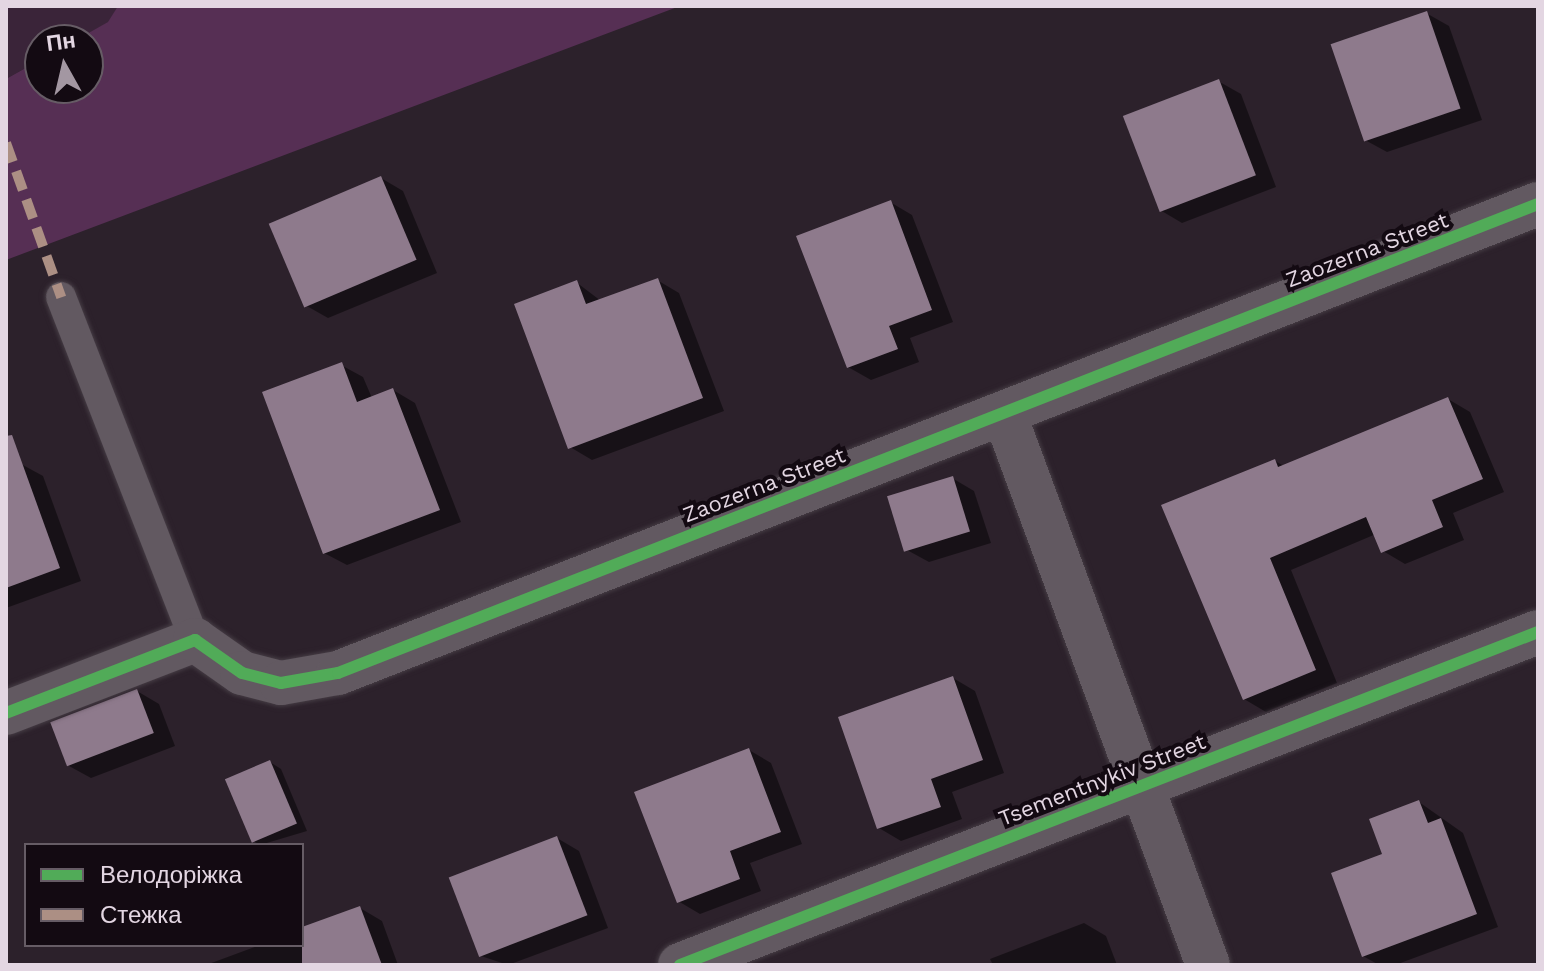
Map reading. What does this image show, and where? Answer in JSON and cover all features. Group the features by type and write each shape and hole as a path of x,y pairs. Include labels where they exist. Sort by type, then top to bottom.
{"street":[{"name":"Zaozerna Street","path":"195,640 242,673 281,683 338,673 1538,204"},
{"path":"1004,413 1208,965"},
{"name":"Tsementnykiv Street","path":"680,965 1538,632"},
{"path":"6,713 195,640"}],"lane":[{"path":"61,297 195,640"}],"shaded area":[{"path":"6,6 118,6 104,25 24,24 24,69 6,79"},
{"path":"118,6 680,6 6,260 6,79 24,69 24,104 104,104 104,24"}],"building":[{"path":"1427,11 1461,108 1364,142 1331,44"},
{"path":"1219,79 1256,175 1160,212 1123,116"},
{"path":"381,176 417,260 304,307 269,224"},
{"path":"891,200 932,310 889,326 898,349 847,368 796,236"},
{"path":"658,278 703,398 568,449 514,304 577,280 586,304"},
{"path":"342,362 357,402 393,388 440,510 323,554 262,392"},
{"path":"1448,397 1483,479 1432,500 1443,527 1381,553 1366,517 1270,558 1316,670 1243,700 1161,505 1275,459 1278,467"},
{"path":"12,435 60,568 6,588 6,436"},
{"path":"953,476 970,531 904,552 887,496"},
{"path":"953,676 983,760 931,779 941,807 877,829 838,717"},
{"path":"137,689 154,733 67,766 50,722"},
{"path":"749,748 781,832 730,851 740,879 677,903 634,792"},
{"path":"270,760 297,824 252,843 225,779"},
{"path":"1419,800 1428,823 1441,818 1477,914 1362,957 1331,873 1382,854 1369,819"},
{"path":"557,836 587,915 479,957 449,878"},
{"path":"360,906 382,965 302,965 304,926"}],"marked path":[{"path":"6,143 61,297"}],"cycle path":[{"path":"6,713 195,640 242,673 281,683 338,673 1538,204"},
{"path":"680,965 1538,632"}]}
